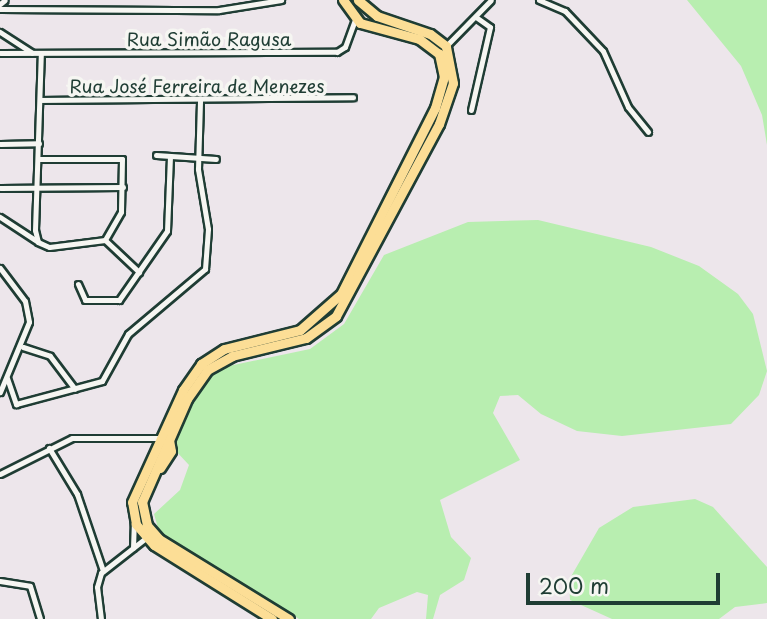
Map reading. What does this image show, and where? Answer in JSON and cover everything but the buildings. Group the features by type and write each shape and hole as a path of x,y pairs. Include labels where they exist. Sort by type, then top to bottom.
{"main road":[{"path":"356,0 392,22"},
{"path":"289,619 149,535 142,510 144,495 171,451 165,439 190,377 207,359 224,349 300,330 329,310 361,258 430,120 444,77 439,54 419,39 355,19 341,1"},
{"path":"272,619 149,535 133,513 137,485 207,370 232,356 306,338 347,301 445,110 454,69 446,46 430,34 392,22 366,15 355,19"}],"street":[{"path":"0,7 5,0"},
{"path":"0,7 219,10 281,0"},
{"path":"341,1 356,0"},
{"path":"446,46 477,18 491,0"},
{"path":"540,0 565,11 603,51 628,107 648,132"},
{"path":"471,110 489,43 490,27 477,18"},
{"name":"Rua Simão Ragusa","path":"41,53 337,52 345,47 355,19"},
{"path":"0,33 32,53"},
{"path":"0,53 41,53 38,242"},
{"name":"Rua José Ferreira de Menezes","path":"40,100 353,97"},
{"path":"7,378 16,404 102,381 128,334 207,265 208,229 198,158 200,100"},
{"path":"0,144 39,143"},
{"path":"156,155 216,159"},
{"path":"78,284 82,299 114,303 139,272 167,231 170,156"},
{"path":"38,159 122,159 125,170 121,212 105,240"},
{"path":"0,188 123,187"},
{"path":"0,217 49,247 105,240"},
{"path":"105,240 139,272"},
{"path":"0,268 25,301 29,322 23,346 0,392"},
{"path":"23,346 50,356 75,389"},
{"path":"0,474 49,448 84,435 165,439"},
{"path":"49,448 77,494 102,572"},
{"path":"131,551 133,513"},
{"path":"101,619 97,587 102,572 149,535"},
{"path":"0,581 30,586 40,619"}],"green space":[{"path":"687,0 767,0 767,145 762,115 741,66"},
{"path":"538,220 651,247 699,266 738,294 753,314 767,371 759,395 731,424 622,436 577,431 541,414 518,395 500,396 493,413 520,460 440,500 451,537 471,558 464,580 440,595 433,619 426,619 428,595 417,592 379,608 371,619 299,619 160,535 154,514 180,490 189,465 174,449 186,409 206,378 224,367 310,349 344,324 384,255 468,222"},
{"path":"695,499 713,507 767,567 767,603 735,607 719,619 612,619 570,600 569,580 599,528 633,507"}]}
